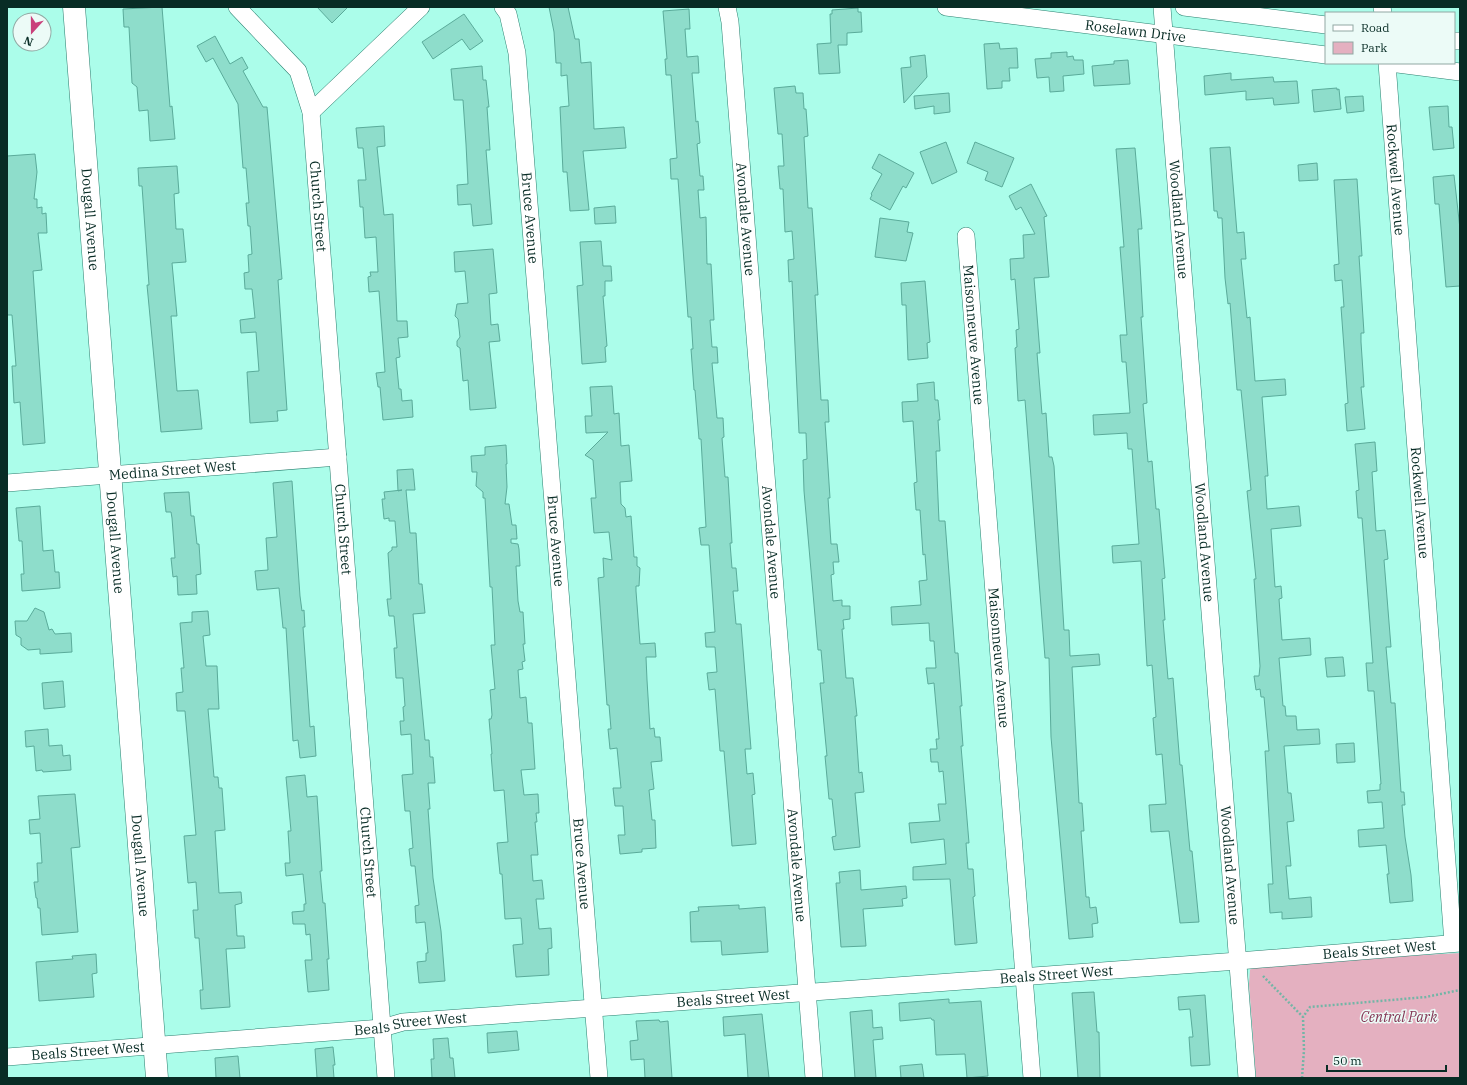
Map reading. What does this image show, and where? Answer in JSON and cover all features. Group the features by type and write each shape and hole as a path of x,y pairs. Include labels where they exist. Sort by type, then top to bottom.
{"main road":[{"name":"Dougall Avenue","path":"74,7 157,1078"}],"street":[{"name":"Church Street","path":"237,7 298,71 311,112 386,1078"},
{"path":"311,112 421,7"},
{"name":"Bruce Avenue","path":"503,7 508,14 518,52 599,1078"},
{"name":"Avondale Avenue","path":"727,7 732,38 814,1078"},
{"name":"Roselawn Drive","path":"946,7 1325,55"},
{"name":"Woodland Avenue","path":"1162,7 1247,1078"},
{"path":"1184,7 1325,24"},
{"name":"Rockwell Avenue","path":"1387,64 1457,943"},
{"path":"1398,64 1460,72"},
{"name":"Maisonneuve Avenue","path":"966,236 1032,1078"},
{"name":"Medina Street West","path":"7,483 338,457"},
{"name":"Beals Street West","path":"7,1057 382,1028 403,1022 1238,961 1457,943"}],"path":[{"path":"1259,971 1303,1017"},
{"path":"1302,1078 1304,1050 1303,1017 1310,1007 1426,997 1460,990"}],"green space":[{"name":"Central Park","path":"1460,953 1460,1078 1256,1078 1249,984 1250,970 1255,964"}],"building":[{"path":"162,7 170,107 172,106 175,139 150,141 148,110 139,111 137,87 132,83 129,27 124,27 123,9"},
{"path":"317,7 348,7 332,23"},
{"path":"549,7 568,7 575,39 579,39 581,63 591,62 594,129 624,127 626,148 583,151 589,210 570,211 567,172 563,172 560,107 569,106 567,75 561,76 561,63 556,63 554,32"},
{"path":"858,8 858,12 861,12 862,32 847,33 847,45 838,45 840,73 819,74 817,44 831,43 830,14 832,14 832,10"},
{"path":"689,9 690,29 685,29 687,57 698,56 699,73 692,73 696,122 698,121 700,143 697,144 700,176 703,176 704,190 698,190 700,218 706,217 707,264 711,264 714,320 710,320 712,347 717,347 718,363 712,363 717,418 723,418 724,437 722,438 725,477 728,477 732,568 736,568 738,591 733,591 736,624 741,624 751,749 745,749 747,774 753,773 755,794 752,795 756,844 732,846 724,751 720,751 715,689 709,690 707,673 717,672 715,647 706,647 705,633 715,632 709,545 701,545 699,528 706,527 701,439 699,439 694,390 691,349 693,349 691,317 688,317 678,179 671,179 670,159 677,158 671,75 666,75 665,59 667,59 663,11"},
{"path":"464,14 483,41 470,50 462,39 433,59 422,42"},
{"path":"215,36 230,64 242,57 248,68 243,71 263,107 267,107 282,279 278,280 287,410 277,411 278,421 250,423 247,372 259,371 256,332 241,333 240,320 255,318 252,289 245,289 244,273 249,272 248,255 252,254 250,226 248,226 246,203 249,203 246,168 243,168 238,104 213,58 206,62 197,46"},
{"path":"999,43 1000,49 1017,48 1018,68 1009,68 1010,81 1002,81 1002,88 987,89 984,44"},
{"path":"1067,52 1067,57 1073,56 1074,60 1083,60 1084,74 1063,76 1064,91 1050,92 1049,77 1037,78 1035,59 1051,58 1051,53"},
{"path":"925,55 927,77 904,103 901,68 911,67 910,57"},
{"path":"1128,60 1130,84 1094,86 1092,66 1114,64 1114,61"},
{"path":"482,66 483,80 486,80 489,107 487,107 490,150 486,150 492,224 473,226 471,204 458,205 457,185 468,184 466,144 463,100 454,100 451,69"},
{"path":"1231,73 1231,80 1273,77 1274,82 1297,81 1299,103 1274,105 1273,98 1246,100 1246,91 1205,95 1204,76"},
{"path":"795,86 796,93 803,93 804,109 806,109 808,136 804,137 808,208 812,208 818,295 815,295 821,400 828,400 829,422 825,422 830,498 828,498 831,544 837,544 839,562 833,562 834,574 831,575 833,601 842,600 842,606 850,606 850,619 843,620 844,629 842,629 846,678 853,678 857,716 855,716 859,773 862,772 864,792 855,793 860,847 834,850 832,837 836,836 832,799 829,799 825,756 827,756 820,683 824,683 821,650 818,650 804,491 803,460 807,459 806,433 799,433 792,281 789,282 788,260 794,259 792,231 785,232 783,189 780,189 778,166 784,166 782,134 778,134 774,88"},
{"path":"1337,88 1337,90 1339,89 1341,109 1314,112 1312,90"},
{"path":"949,93 950,112 934,114 934,106 915,109 914,96"},
{"path":"1363,96 1364,111 1347,113 1345,97"},
{"path":"1448,106 1449,127 1452,127 1454,148 1433,150 1429,107"},
{"path":"384,126 385,146 377,147 384,215 393,214 397,321 407,321 408,337 398,338 400,357 396,358 399,389 401,389 402,401 412,400 413,417 383,420 380,387 378,387 376,373 385,372 379,291 369,292 368,277 371,276 370,272 378,272 376,237 365,238 363,207 360,207 358,180 366,180 363,148 358,148 356,128"},
{"path":"946,142 957,172 932,184 920,152"},
{"path":"975,142 1014,158 1002,187 985,180 988,172 967,163"},
{"path":"1230,147 1237,233 1244,232 1246,259 1241,259 1247,318 1250,317 1255,381 1285,379 1286,395 1262,397 1268,476 1265,476 1267,509 1299,506 1301,526 1271,529 1275,587 1281,586 1282,598 1279,599 1282,640 1310,638 1311,655 1279,658 1283,706 1285,706 1286,716 1296,716 1297,730 1319,729 1320,744 1284,746 1288,793 1291,793 1294,821 1287,822 1291,866 1286,866 1289,899 1311,897 1312,917 1282,919 1282,912 1270,913 1268,884 1273,884 1265,751 1269,751 1264,697 1261,697 1260,689 1256,690 1254,676 1259,676 1260,666 1254,579 1256,579 1247,491 1251,490 1241,390 1237,390 1230,303 1228,304 1225,278 1222,218 1218,218 1217,211 1214,211 1210,148"},
{"path":"1135,148 1142,229 1138,229 1143,317 1141,317 1147,403 1143,404 1148,462 1152,461 1156,509 1159,509 1165,578 1162,579 1165,620 1163,620 1168,679 1173,678 1180,765 1182,765 1190,851 1192,851 1199,922 1180,923 1169,831 1151,832 1149,805 1166,804 1162,754 1156,755 1153,718 1156,717 1152,665 1147,666 1141,561 1113,563 1112,546 1139,544 1132,449 1128,449 1127,433 1094,435 1093,415 1130,413 1126,362 1122,362 1120,335 1127,335 1120,247 1124,247 1116,149"},
{"path":"35,154 37,172 34,199 37,199 37,208 42,207 42,214 46,213 47,233 38,233 42,270 33,271 45,443 23,445 20,402 14,403 12,366 16,366 12,315 7,315 7,156"},
{"path":"879,154 914,173 906,188 903,186 890,210 870,199 871,194 882,174 872,168"},
{"path":"1317,163 1318,180 1299,181 1298,165"},
{"path":"177,166 179,193 174,194 176,229 183,229 186,262 172,263 177,316 171,316 177,391 198,390 202,429 161,432 147,285 149,285 142,186 139,186 138,168"},
{"path":"1454,175 1460,229 1460,286 1446,287 1439,204 1435,204 1433,177"},
{"path":"1357,179 1362,256 1359,256 1364,333 1361,333 1361,342 1364,387 1361,387 1365,429 1347,431 1345,404 1348,403 1341,307 1344,307 1342,280 1335,281 1334,265 1339,264 1334,180"},
{"path":"1031,184 1047,216 1044,217 1049,277 1034,278 1040,353 1037,353 1042,414 1046,413 1049,457 1052,457 1054,466 1064,630 1069,630 1070,656 1099,654 1100,665 1072,667 1079,803 1082,803 1084,831 1081,831 1086,897 1089,897 1090,908 1096,907 1098,923 1092,924 1093,937 1069,939 1051,737 1049,658 1045,658 1025,400 1018,401 1015,348 1017,347 1016,330 1019,329 1015,279 1011,280 1010,259 1024,258 1023,235 1035,234 1021,207 1016,210 1009,196"},
{"path":"615,206 616,223 595,224 594,208"},
{"path":"880,218 909,222 907,232 913,233 906,261 875,257"},
{"path":"601,241 603,266 611,266 612,281 605,281 605,296 603,296 607,346 605,347 606,362 582,364 577,286 583,285 580,242"},
{"path":"493,249 497,293 489,294 491,325 498,324 500,341 489,342 496,408 470,410 468,380 463,381 460,348 457,346 457,341 460,337 458,319 455,316 457,304 468,303 465,271 455,272 454,252"},
{"path":"925,281 930,342 927,343 928,358 908,360 906,305 902,305 901,283"},
{"path":"934,382 935,400 938,400 940,420 938,420 940,451 936,451 939,521 945,521 955,653 958,653 962,706 960,706 963,746 961,746 969,843 966,843 968,869 973,869 975,896 973,897 977,943 955,945 950,879 913,880 913,867 946,864 944,839 911,843 909,823 940,821 938,804 946,804 943,771 939,772 938,762 931,762 930,749 937,749 936,739 939,739 934,683 928,684 926,668 936,668 934,641 930,641 929,623 892,625 891,607 921,605 919,581 927,580 925,554 923,555 920,510 916,510 914,483 917,482 913,421 903,422 902,402 918,401 917,384"},
{"path":"612,386 614,414 619,413 621,446 629,445 632,481 620,482 621,504 625,508 626,517 631,516 634,557 637,557 637,566 640,568 639,586 636,586 636,591 640,644 655,643 656,657 646,657 647,680 650,729 654,728 655,737 660,737 662,761 651,762 654,789 649,790 652,820 655,820 656,848 642,849 642,852 620,854 618,835 625,835 623,806 615,806 613,788 621,788 617,748 610,749 608,729 611,729 609,705 607,705 598,578 604,577 603,558 612,560 609,532 594,533 591,498 596,498 593,460 585,455 608,432 586,433 585,416 592,416 590,387"},
{"path":"1375,442 1377,471 1372,472 1376,531 1385,530 1388,559 1384,560 1391,647 1386,647 1391,703 1395,703 1401,792 1404,792 1405,805 1402,805 1413,901 1390,903 1386,845 1359,847 1358,830 1384,828 1382,802 1368,803 1367,791 1380,790 1381,784 1374,691 1368,691 1366,663 1373,663 1362,518 1358,518 1356,491 1359,490 1355,444"},
{"path":"506,445 507,487 505,504 509,504 512,525 516,525 517,539 511,539 511,543 518,544 519,549 520,566 516,566 518,601 520,612 523,612 525,644 523,644 525,661 522,662 523,669 518,670 520,698 526,697 528,723 532,723 535,769 521,770 524,795 538,794 539,813 536,813 537,822 535,822 538,855 531,855 533,881 542,880 544,899 536,899 539,929 551,928 552,948 548,949 549,975 516,977 513,945 523,944 521,918 505,919 502,874 500,874 497,843 508,842 504,790 494,791 491,754 489,719 491,719 492,715 490,690 495,689 491,645 495,645 485,498 483,498 483,492 476,486 477,472 472,472 471,456 485,455 485,447"},
{"path":"413,469 415,490 406,490 410,533 416,533 419,584 422,584 425,613 413,614 425,740 429,740 430,757 433,757 435,783 428,783 430,809 428,809 433,878 441,931 445,981 419,983 417,962 426,961 426,953 428,953 425,922 416,923 415,906 419,905 415,866 411,866 409,849 413,848 410,811 405,811 402,775 413,774 411,734 401,735 400,721 404,721 403,707 405,706 403,678 396,678 394,648 397,648 394,616 389,616 387,599 391,599 388,553 392,550 392,547 397,547 395,521 389,521 389,518 384,519 382,499 385,499 384,492 398,490 397,470"},
{"path":"292,481 300,596 302,611 304,610 305,627 303,627 310,727 314,726 316,756 300,758 298,740 293,741 286,628 283,628 279,588 257,590 255,571 268,570 266,538 277,537 273,483"},
{"path":"189,492 191,516 194,516 197,544 199,544 201,574 196,575 197,594 178,595 177,576 173,577 171,558 175,558 172,518 171,512 166,512 164,493"},
{"path":"40,506 43,551 53,550 55,572 59,572 60,588 22,591 21,574 24,574 22,541 19,541 16,508"},
{"path":"35,608 44,612 49,630 52,629 55,634 71,633 72,652 40,654 40,649 28,650 21,645 21,638 16,635 15,621 27,621"},
{"path":"208,611 210,635 203,636 206,666 217,666 219,709 208,709 214,777 218,777 219,788 222,788 225,830 215,831 219,893 241,892 242,903 235,905 237,936 244,936 245,948 226,949 230,1007 201,1009 200,990 203,990 199,938 195,938 193,910 198,910 196,882 188,883 184,836 196,835 185,711 177,711 176,693 183,692 181,668 184,668 180,623 192,622 192,612"},
{"path":"1343,657 1345,676 1327,677 1325,658"},
{"path":"63,681 65,707 44,709 42,683"},
{"path":"48,729 49,746 62,745 63,756 70,755 71,770 36,771 34,746 26,747 25,731"},
{"path":"1354,743 1355,762 1337,763 1336,744"},
{"path":"305,775 307,797 317,796 322,871 320,871 323,903 325,903 329,959 327,959 329,990 308,992 305,960 312,960 310,934 306,935 305,924 293,924 292,912 304,911 304,904 306,904 303,874 286,876 285,863 290,863 288,831 291,831 286,777"},
{"path":"75,794 80,847 71,848 78,932 42,935 40,908 38,908 34,882 38,882 37,863 42,863 40,833 30,834 29,820 40,819 38,796"},
{"path":"860,870 861,890 906,886 907,898 902,899 903,906 863,909 866,946 841,947 836,883 840,883 839,872"},
{"path":"739,905 739,909 765,907 768,952 722,955 721,941 691,942 690,912 699,911 698,907"},
{"path":"96,954 97,973 92,974 94,997 39,1001 36,962 73,959 72,956"},
{"path":"1094,992 1097,1032 1099,1032 1100,1078 1078,1078 1072,993"},
{"path":"1205,995 1210,1065 1191,1066 1189,1037 1193,1037 1190,1009 1179,1010 1178,997"},
{"path":"949,999 949,1003 981,1001 988,1076 967,1078 965,1054 936,1055 934,1020 931,1018 900,1021 899,1003"},
{"path":"872,1010 873,1028 882,1027 883,1039 873,1040 876,1078 855,1078 850,1012"},
{"path":"762,1014 769,1078 748,1078 745,1034 724,1036 723,1017"},
{"path":"659,1020 660,1022 668,1021 672,1078 645,1078 644,1059 631,1060 630,1041 638,1040 636,1021"},
{"path":"517,1031 519,1050 488,1053 487,1033"},
{"path":"448,1038 450,1058 453,1058 455,1078 432,1078 431,1059 434,1059 433,1039"},
{"path":"333,1047 335,1065 333,1065 334,1078 317,1078 315,1049"},
{"path":"238,1056 240,1078 216,1078 215,1058"},
{"path":"922,1064 924,1078 901,1078 900,1066"}]}
